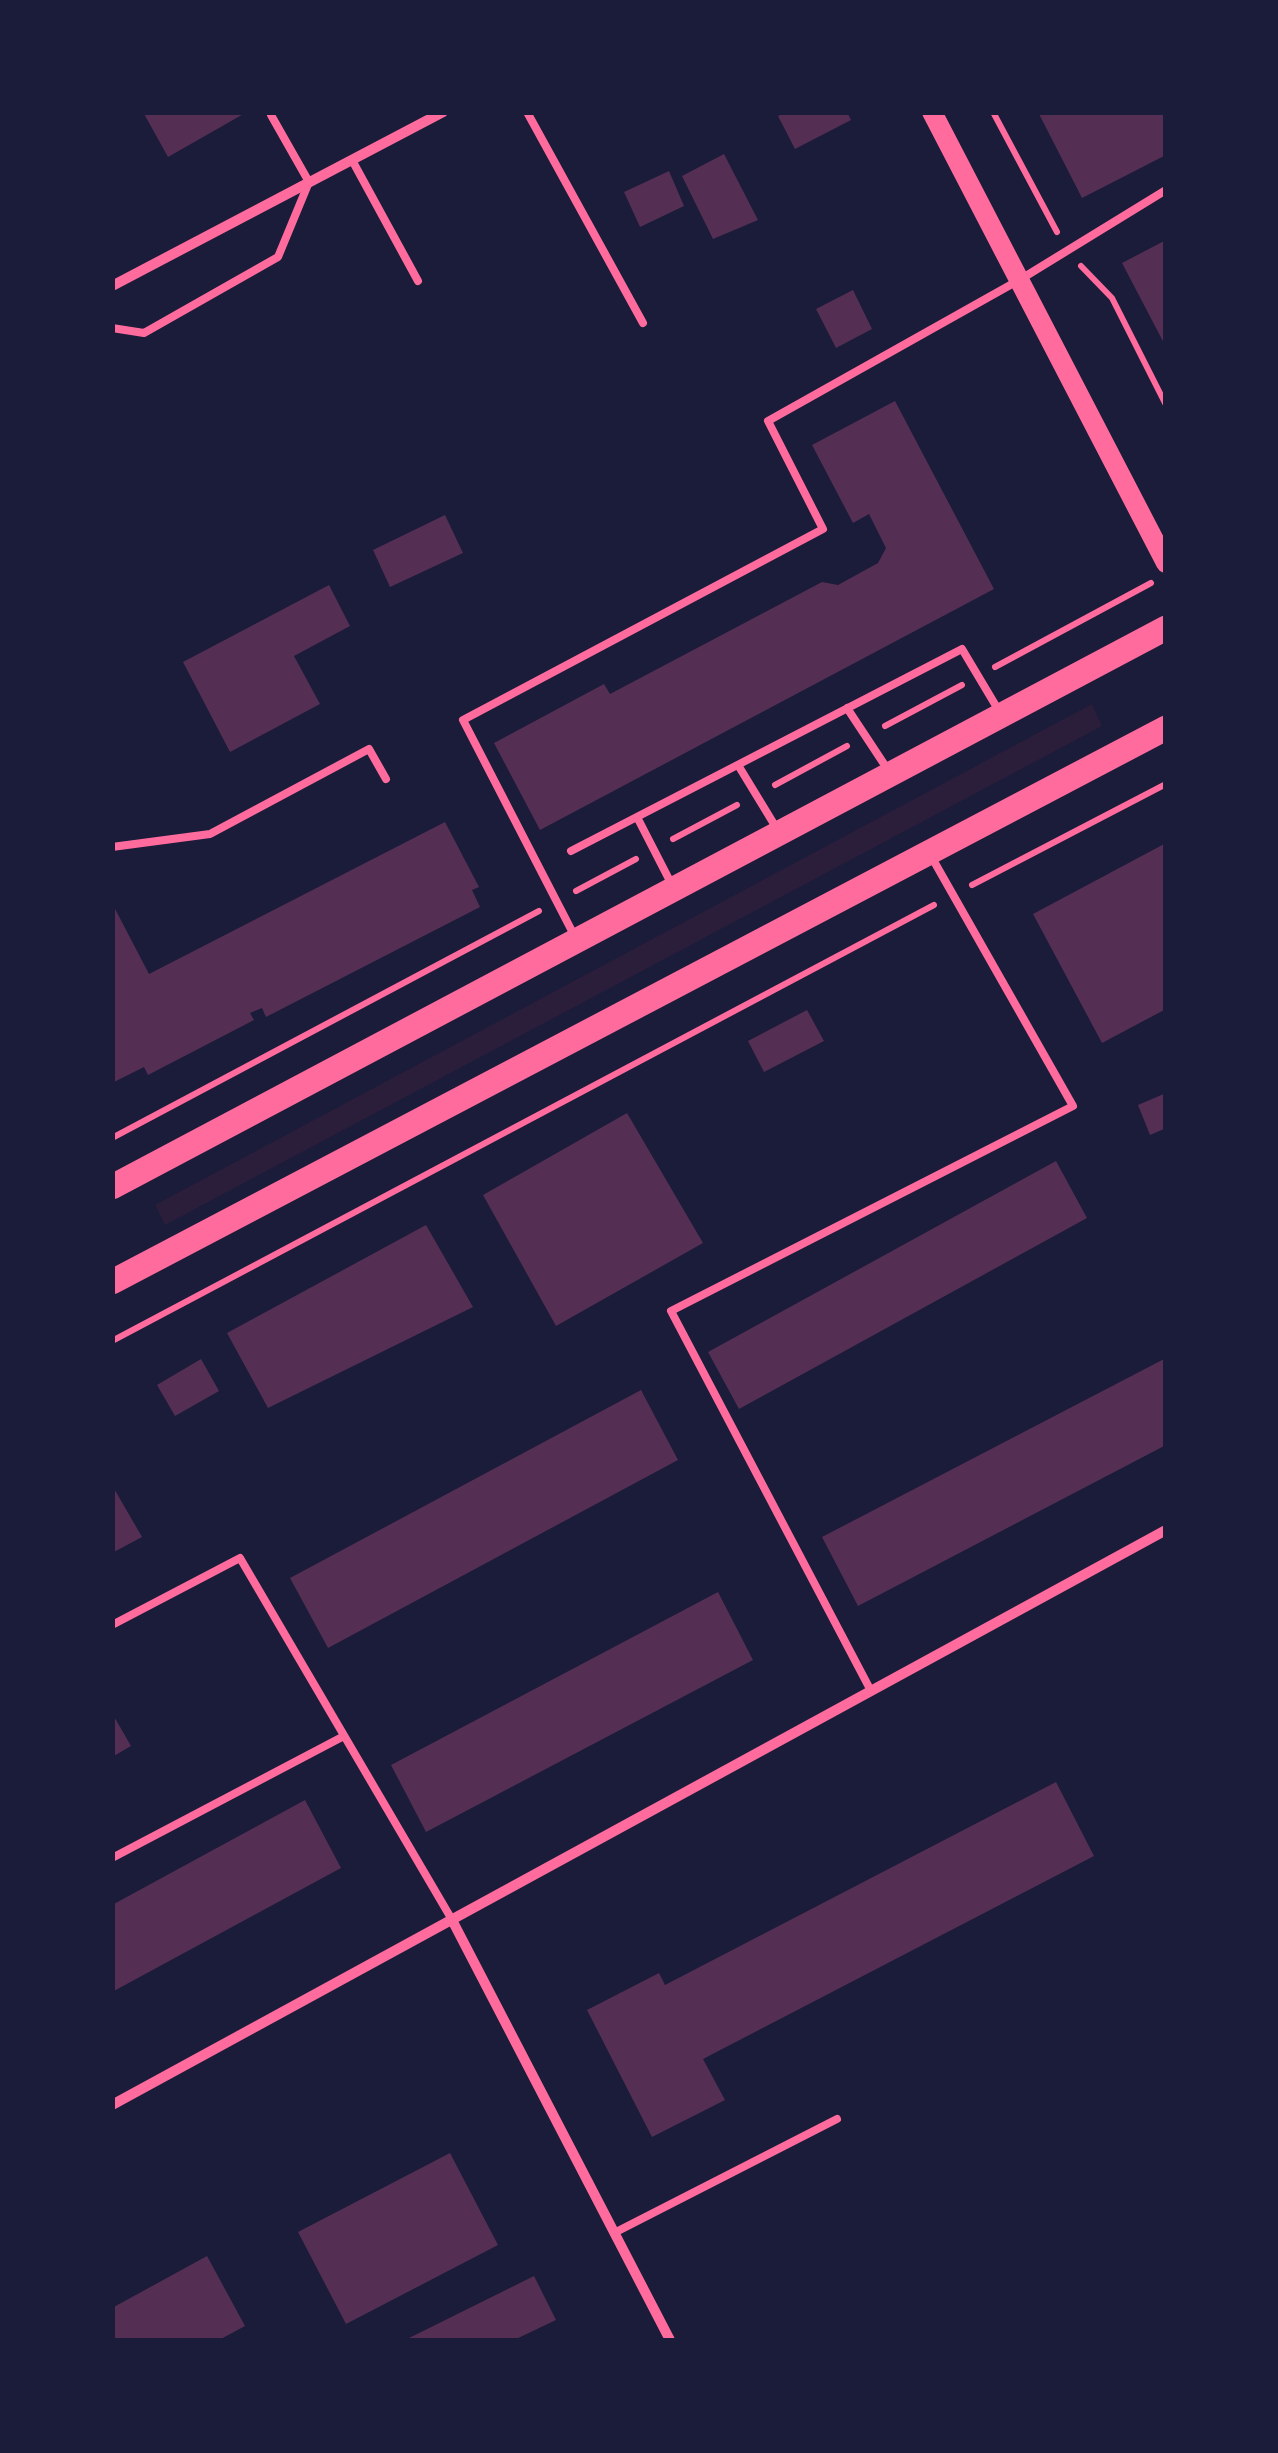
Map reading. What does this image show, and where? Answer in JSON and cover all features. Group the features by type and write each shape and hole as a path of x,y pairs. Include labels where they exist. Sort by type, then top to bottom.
{"main road":[{"path":"932,112 1166,564"},
{"path":"112,1187 1166,628"},
{"path":"112,1282 1166,728"}],"street":[{"path":"112,286 442,112"},
{"path":"112,2105 1166,1530"},
{"path":"451,1918 670,2340"}],"lane":[{"path":"527,112 644,323"},
{"path":"112,328 144,334 278,257 309,182 271,115"},
{"path":"352,160 418,281"},
{"path":"576,940 462,720 824,529 768,422 1021,279 1166,190"},
{"path":"571,851 962,649 1001,715"},
{"path":"847,708 891,774"},
{"path":"112,847 210,834 370,750 386,780"},
{"path":"738,765 780,833"},
{"path":"637,817 674,889"},
{"path":"870,1690 671,1311 1073,1106 929,852"},
{"path":"112,1625 240,1558 451,1918"},
{"path":"112,1858 344,1736"},
{"path":"614,2233 837,2119"}],"path":[{"path":"112,1341 1166,784"}],"shaded area":[{"path":"1092,704 1102,726 165,1225 155,1205"}],"building":[{"path":"143,112 247,112 168,157"},
{"path":"786,112 847,112 851,120 795,149 778,116"},
{"path":"1038,112 1165,112 1166,155 1082,198"},
{"path":"724,154 758,220 713,239 682,176"},
{"path":"669,171 684,206 640,227 624,192"},
{"path":"1166,240 1166,347 1122,263"},
{"path":"853,290 872,329 836,348 816,309"},
{"path":"895,401 994,589 540,830 494,743 604,684 610,694 822,582 838,585 878,563 886,548 869,514 853,523 812,445"},
{"path":"445,515 463,553 390,587 373,550"},
{"path":"329,585 350,626 294,656 320,704 230,752 183,662"},
{"path":"445,822 479,887 472,890 480,907 266,1017 262,1008 250,1013 254,1020 148,1075 144,1067 112,1083 112,903 149,974"},
{"path":"1166,843 1166,1009 1102,1043 1033,914"},
{"path":"807,1010 824,1041 764,1072 748,1041"},
{"path":"1166,1093 1166,1128 1150,1135 1138,1105"},
{"path":"627,1113 703,1243 556,1326 483,1195"},
{"path":"1056,1161 1087,1218 739,1409 708,1352"},
{"path":"426,1225 473,1307 268,1408 227,1333"},
{"path":"1166,1358 1166,1445 858,1606 822,1537"},
{"path":"201,1359 219,1391 175,1416 157,1385"},
{"path":"641,1390 678,1460 328,1648 290,1578"},
{"path":"112,1485 142,1537 112,1553"},
{"path":"718,1592 753,1660 426,1832 391,1765"},
{"path":"112,1713 131,1746 112,1757"},
{"path":"1056,1782 1094,1856 703,2059 725,2100 652,2137 587,2010 659,1973 665,1985"},
{"path":"305,1800 341,1868 112,1992 112,1905"},
{"path":"450,2153 498,2245 346,2324 298,2232"},
{"path":"207,2256 245,2326 219,2340 112,2340 112,2308"},
{"path":"534,2276 556,2320 514,2340 405,2340"}]}
